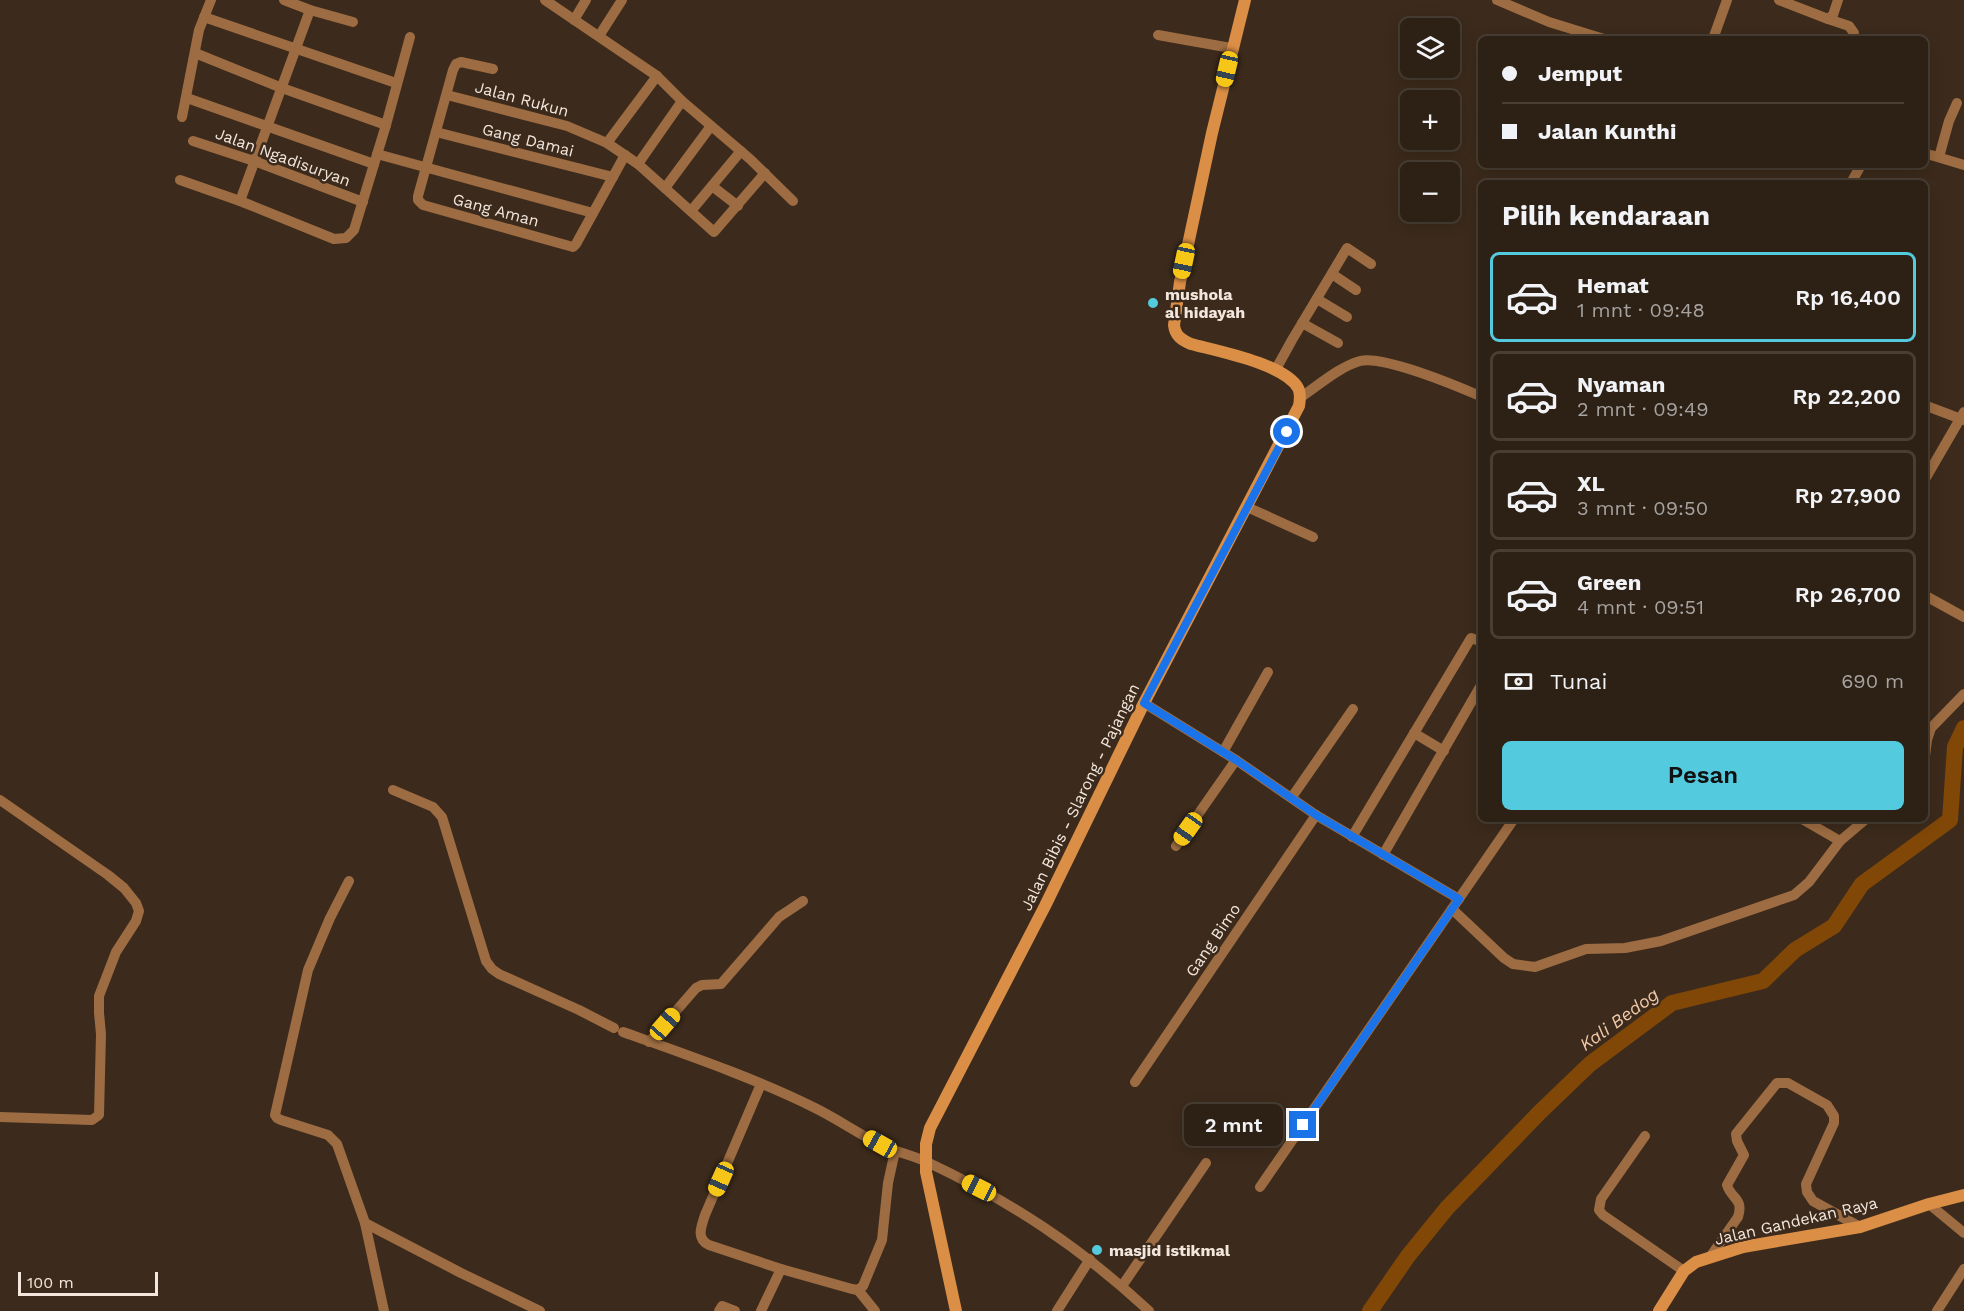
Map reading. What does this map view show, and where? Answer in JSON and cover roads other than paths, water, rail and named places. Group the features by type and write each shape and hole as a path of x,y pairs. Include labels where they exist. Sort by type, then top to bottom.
{"main road":[{"path":"1245,0 1232,48 1180,282 1174,331 1191,344 1282,371 1299,388 1301,397"},
{"name":"Jalan Bibis - Slarong - Pajangan","path":"956,1311 928,1188 925,1161 926,1144 936,1116 1040,916 1144,703 1297,413 1301,397"},
{"name":"Jalan Gandekan Raya","path":"1659,1311 1684,1271 1696,1262 1743,1247 1860,1227 1964,1195"}],"street":[{"path":"182,117 200,30 211,0"},
{"path":"284,0 353,22"},
{"path":"545,0 657,76 793,201"},
{"path":"574,20 586,0"},
{"path":"599,36 622,0"},
{"path":"1497,0 1549,22 1594,36"},
{"path":"1714,36 1726,0"},
{"path":"1779,0 1850,26 1854,33 1853,36"},
{"path":"1828,19 1833,15 1838,0"},
{"path":"240,201 310,10"},
{"path":"204,17 396,83"},
{"path":"1158,34 1232,48"},
{"path":"180,180 240,201 333,239 340,240 350,235 354,230 363,202 410,37"},
{"path":"195,53 282,88 386,125"},
{"path":"426,168 456,64 461,62 493,69"},
{"path":"607,143 657,76"},
{"name":"Jalan Rukun","path":"447,95 567,126 607,143 638,164 714,232 738,206"},
{"path":"187,98 376,159 426,168 593,213 625,156"},
{"path":"638,164 682,101"},
{"path":"1939,157 1949,121 1957,103"},
{"path":"665,188 711,126"},
{"name":"Gang Damai","path":"436,132 614,177"},
{"name":"Jalan Ngadisuryan","path":"193,141 363,202"},
{"path":"691,211 741,151"},
{"path":"1928,154 1964,165"},
{"name":"Gang Aman","path":"426,168 418,196 418,200 423,205 573,247 593,213"},
{"path":"712,186 738,206 765,173"},
{"path":"1276,369 1347,248 1371,264"},
{"path":"1332,274 1356,290"},
{"path":"1317,299 1347,317"},
{"path":"1302,322 1338,343"},
{"path":"1301,397 1350,364 1364,360 1379,361 1407,369 1478,395"},
{"path":"1928,406 1963,417 1928,474"},
{"path":"1247,507 1312,537"},
{"path":"1928,597 1964,617"},
{"path":"1352,837 1471,638 1478,640"},
{"path":"1223,752 1268,672"},
{"path":"1383,855 1478,691"},
{"path":"1928,737 1931,728 1964,694"},
{"path":"1144,703 1236,760 1316,815 1459,899"},
{"path":"1292,797 1353,709"},
{"path":"1414,734 1444,751"},
{"path":"1176,846 1236,760"},
{"path":"393,790 433,807 442,817 486,961 499,974 619,1030 761,1084 814,1107 880,1144 925,1161 998,1198 1032,1218 1090,1259 1149,1311"},
{"path":"0,800 108,875 124,888 136,903 139,911 136,921 116,952 99,996 101,1034 99,1114 97,1118 92,1120 0,1117"},
{"name":"Gang Bimo","path":"1135,1082 1316,815"},
{"path":"1260,1187 1512,822"},
{"path":"1807,822 1840,841"},
{"path":"1452,909 1513,964 1535,967 1586,949 1625,948 1661,941 1794,895 1809,882 1840,841 1862,822"},
{"path":"349,881 308,970 275,1115 281,1120 328,1135 337,1144 365,1223 384,1311"},
{"path":"649,1042 696,988 702,985 721,984 779,917 803,901"},
{"path":"1710,1257 1738,1217 1740,1210 1737,1198 1727,1185 1744,1155 1736,1134 1777,1083 1782,1082 1788,1083 1827,1105 1833,1112 1834,1123 1806,1184 1807,1192 1813,1201 1860,1227"},
{"path":"761,1084 705,1215 700,1238 709,1245 781,1269 858,1290 875,1311"},
{"path":"1645,1136 1601,1199 1599,1210 1684,1271"},
{"path":"858,1290 863,1286 882,1240 888,1184 895,1151"},
{"path":"1122,1286 1206,1163"},
{"path":"1929,1204 1964,1233"},
{"path":"365,1223 540,1311"},
{"path":"1057,1311 1090,1259"},
{"path":"762,1311 781,1269"},
{"path":"1937,1311 1964,1269"},
{"path":"719,1311 722,1306 735,1311"}],"waterway":[{"name":"Kali Bedog","path":"1370,1311 1408,1256 1447,1208 1590,1064 1672,1003 1763,981 1795,950 1834,926 1862,884 1950,820 1955,747 1964,728"}],"place":[{"name":"mushola al hidayah","path":"1153,303"},
{"name":"masjid istikmal","path":"1097,1250"}]}
